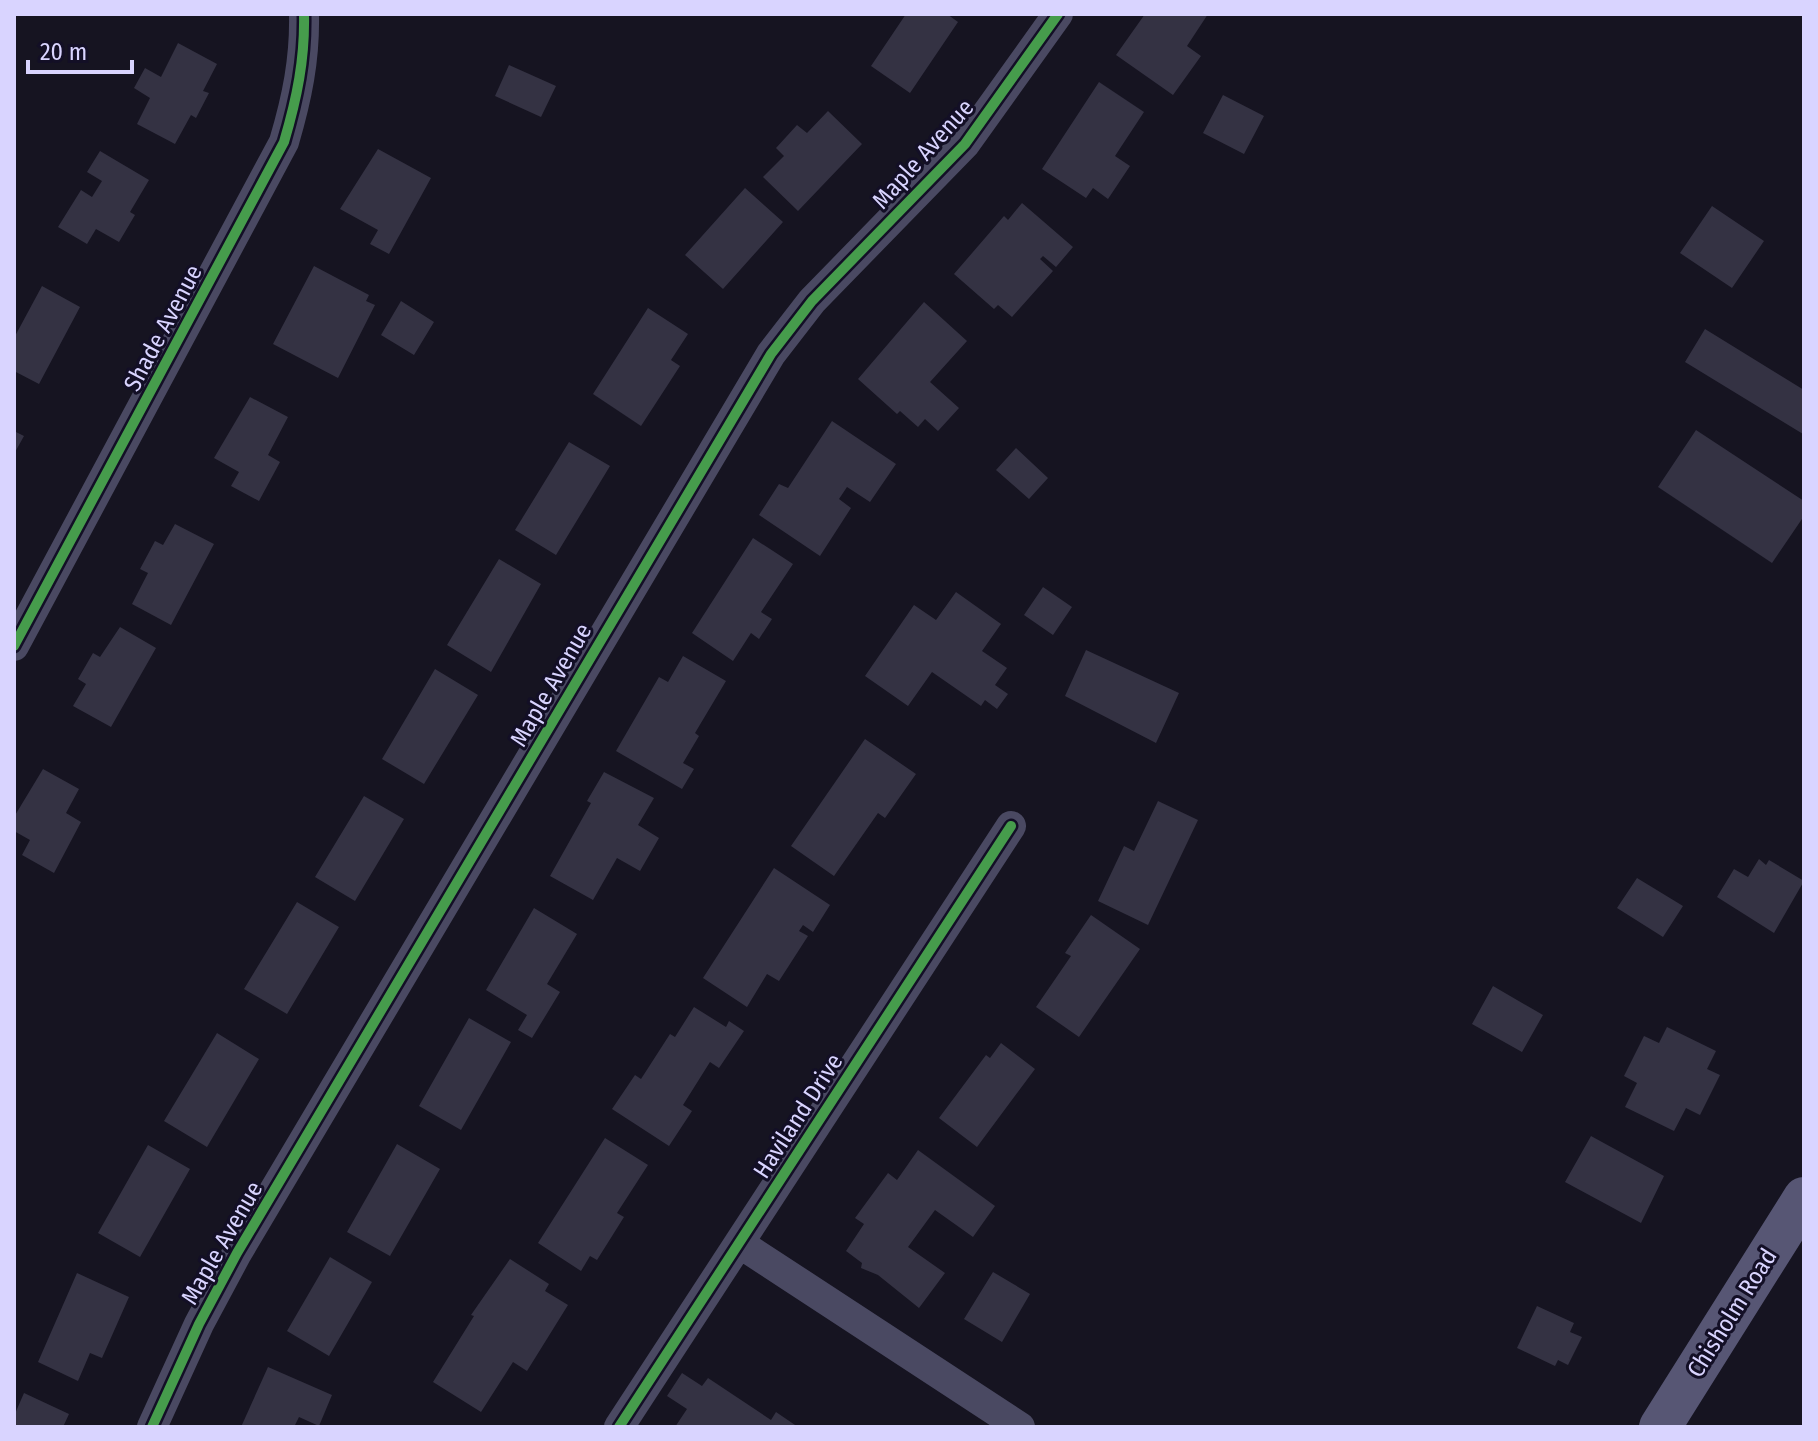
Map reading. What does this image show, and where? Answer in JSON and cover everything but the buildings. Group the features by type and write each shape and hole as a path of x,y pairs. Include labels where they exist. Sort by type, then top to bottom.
{"main road":[{"name":"Chisholm Road","path":"1660,1427 1804,1198"}],"street":[{"name":"Shade Avenue","path":"14,646 284,142 298,95 305,53 304,14"},
{"name":"Maple Avenue","path":"152,1427 199,1324 237,1253 771,354 812,301 965,144 1058,14"},
{"name":"Haviland Drive","path":"619,1427 1011,826"},
{"path":"739,1243 1020,1427"}],"cycle path":[{"path":"14,646 284,142 299,78 304,14"},
{"path":"152,1427 199,1324 237,1253 771,354 812,301 965,144 1058,14"},
{"path":"619,1427 1011,826"}]}
